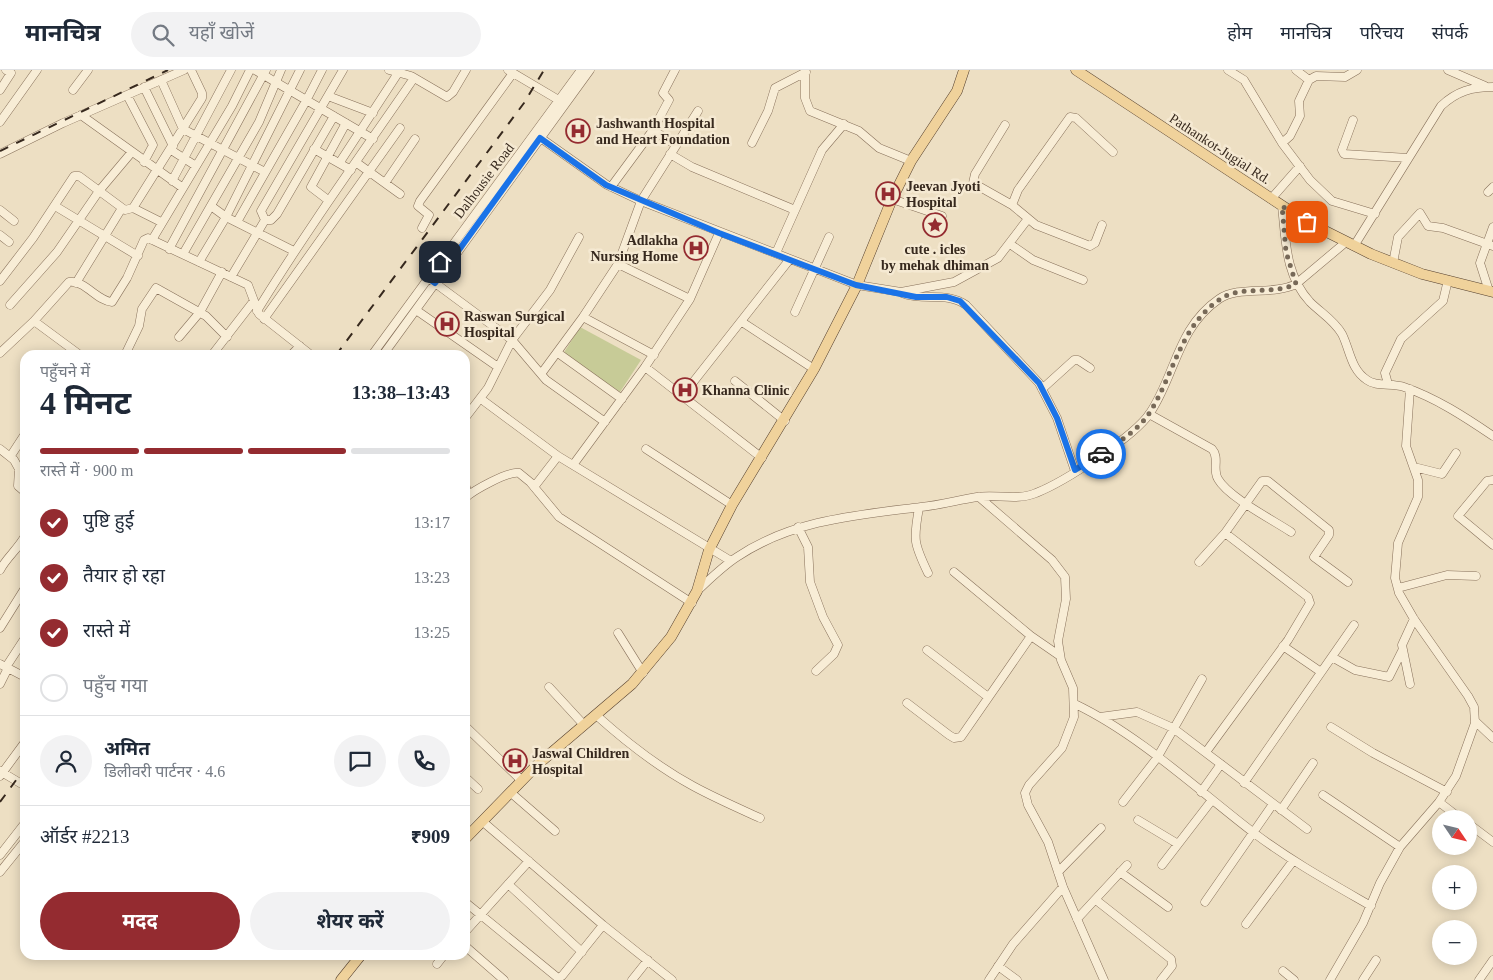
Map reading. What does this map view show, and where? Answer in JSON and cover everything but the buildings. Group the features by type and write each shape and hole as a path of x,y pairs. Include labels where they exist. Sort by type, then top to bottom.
{"main road":[{"path":"470,832 521,780 643,673 661,651 698,591 709,550 732,505 785,421 814,370 856,285 892,199 912,162 952,100 964,70"},
{"name":"Pathankot-Jugial Rd.","path":"1076,70 1282,206 1350,244 1393,263 1491,291"},
{"path":"341,980 357,960"}],"street":[{"path":"0,90 10,73 6,70"},
{"path":"0,122 37,70"},
{"path":"73,90 88,70"},
{"path":"0,154 81,115 184,70"},
{"path":"0,281 55,206 74,176 79,176 122,208 129,211 133,208 158,172 202,95 191,70"},
{"path":"172,181 231,70"},
{"path":"152,240 232,106 250,70"},
{"path":"254,70 265,73 275,82 306,101 373,139"},
{"path":"183,254 260,122 281,70"},
{"path":"199,262 226,217 300,70"},
{"path":"237,222 322,70"},
{"path":"265,220 261,210 343,70"},
{"path":"389,70 414,78 449,96 466,70"},
{"name":"Dalhousie Road","path":"562,103 581,70"},
{"name":"Dalhousie Road","path":"376,350 432,281 537,136 590,70"},
{"path":"611,187 653,130 669,100 663,93 675,70"},
{"path":"1228,70 1244,80 1282,143 1310,180 1332,201 1375,214"},
{"path":"1296,70 1309,80"},
{"path":"1282,143 1290,136 1300,116 1299,101 1309,80 1316,76 1345,77 1357,70"},
{"path":"1448,70 1463,72 1490,87"},
{"path":"422,228 429,216 418,206 420,200 510,71 562,103"},
{"path":"340,162 398,72"},
{"path":"752,143 768,112 775,88 806,72 805,98 810,110 863,134 878,148 912,162"},
{"path":"169,248 265,73"},
{"path":"257,311 328,200 354,167 414,78"},
{"path":"161,80 183,129 265,172"},
{"path":"144,87 172,148 196,166"},
{"path":"698,591 731,561 773,537 798,528 874,512 919,508 979,497 1030,495 1075,470 1132,431 1149,414 1189,330 1212,305 1226,295 1234,293 1277,291 1296,284 1350,244 1375,214 1432,117 1444,102 1467,89 1490,87"},
{"path":"127,95 153,145 144,162"},
{"path":"328,96 373,112"},
{"path":"541,374 558,353 618,264 641,201 698,111"},
{"path":"81,115 144,162 183,188"},
{"path":"265,220 271,220 277,214 334,116"},
{"path":"1012,205 1018,190 1070,117 1076,118 1113,152"},
{"path":"1353,120 1342,148 1344,154 1408,158"},
{"path":"328,200 310,187 346,123"},
{"path":"776,253 822,150 844,124"},
{"path":"1005,125 975,174 973,183 1012,205 1027,220 1090,246 1095,243 1102,224"},
{"path":"264,318 400,128"},
{"path":"653,130 676,145"},
{"path":"537,136 611,187 719,233 776,253 856,285 901,292 916,297 954,297 1031,373 1042,389 1057,418 1075,470"},
{"path":"385,183 415,139"},
{"path":"314,149 340,162 369,172 400,194"},
{"path":"10,305 57,252 99,191 132,153"},
{"path":"670,154 692,167 794,210"},
{"path":"1271,199 1300,166"},
{"path":"892,199 942,216"},
{"path":"55,206 138,256"},
{"path":"211,206 226,217 294,251"},
{"path":"1282,206 1286,252 1296,284 1309,301 1342,334 1354,367 1361,376 1372,383 1388,384 1410,389 1434,399 1493,436"},
{"path":"76,283 106,237 122,208"},
{"path":"133,208 161,222"},
{"path":"0,210 14,221"},
{"path":"1393,263 1398,237 1420,213 1428,226 1443,228 1490,245"},
{"path":"231,277 256,232 265,220"},
{"path":"901,292 954,282 990,263 1010,244 1027,220"},
{"path":"1491,291 1480,263 1490,245 1493,227"},
{"path":"573,465 646,367 690,299 719,233"},
{"path":"0,235 9,242"},
{"path":"795,312 817,269 829,237"},
{"path":"0,353 34,321 69,282 76,283 106,301 112,302 138,256 144,240 148,238 248,285 257,311 305,350"},
{"path":"470,412 481,399 512,340 550,290 579,238"},
{"path":"1010,244 1033,260 1083,280"},
{"path":"683,395 790,259"},
{"path":"618,264 690,299"},
{"path":"179,337 200,312 222,272"},
{"path":"1388,384 1385,373 1401,339 1443,301 1448,280"},
{"path":"432,281 512,340 541,374 605,422"},
{"name":"Dalhousie Road","path":"387,350 416,310 432,281"},
{"path":"127,350 139,326 142,309 154,289 159,288 213,321 227,337"},
{"path":"216,350 253,302"},
{"path":"416,310 498,367"},
{"path":"583,317 654,355"},
{"path":"34,321 73,350"},
{"path":"742,322 814,370"},
{"path":"296,350 300,346"},
{"path":"558,353 622,398"},
{"path":"1042,389 1074,360 1078,360 1090,368"},
{"path":"646,367 762,458"},
{"path":"735,381 785,421"},
{"path":"1330,980 1363,923 1400,847 1447,792 1462,764 1475,721 1474,707 1468,696 1414,619 1395,578 1398,542 1418,497 1418,480 1406,446 1410,389"},
{"path":"481,399 558,456 709,550 731,561"},
{"path":"1149,414 1212,449 1216,454 1216,477 1222,484 1246,503 1292,532"},
{"path":"10,457 20,442"},
{"path":"0,449 19,468 18,486 20,488"},
{"path":"646,449 732,505"},
{"path":"1414,467 1442,474 1456,453"},
{"path":"534,487 558,456"},
{"path":"470,495 514,472 523,475 552,512 563,521 692,603"},
{"path":"1493,480 1487,481 1458,516 1493,545"},
{"path":"1198,562 1226,533 1262,481 1268,481 1329,530 1329,535 1314,557 1348,582"},
{"path":"979,497 1052,560 1065,577 1066,599 1058,640 1060,656 1073,688 1074,717 1067,740 1049,764 1029,785 1025,793 1028,805 1048,842 1063,887 1104,980"},
{"path":"919,508 914,537 928,572"},
{"path":"798,528 808,547 810,582 823,617 838,645 834,654 816,671"},
{"path":"1206,752 1283,646 1308,609 1310,600 1226,533"},
{"path":"0,570 20,543"},
{"path":"954,572 1031,636 1060,656"},
{"path":"1398,588 1447,575 1476,576"},
{"path":"0,628 20,596"},
{"path":"1410,684 1402,651 1403,640 1414,619"},
{"path":"1244,782 1354,625"},
{"path":"618,633 643,673"},
{"path":"907,703 949,736 958,738 963,734 1031,636"},
{"path":"0,684 5,667 20,645"},
{"path":"1283,646 1321,672"},
{"path":"927,650 988,697"},
{"path":"1332,657 1355,670 1388,677 1402,651"},
{"path":"5,667 20,672"},
{"path":"1123,802 1157,758 1202,680"},
{"path":"549,687 584,725"},
{"path":"1075,704 1100,717 1157,758 1293,861 1371,906"},
{"path":"1100,717 1137,712 1173,728 1307,829"},
{"path":"596,715 630,744 694,787 760,818"},
{"path":"1475,721 1493,738"},
{"path":"1331,727 1373,753 1447,792"},
{"path":"470,731 521,780"},
{"path":"20,748 1,773 20,783"},
{"path":"1281,810 1313,763"},
{"path":"1201,792 1221,764"},
{"path":"470,782 478,789"},
{"path":"510,792 555,831"},
{"path":"1323,795 1400,847"},
{"path":"1162,865 1212,800"},
{"path":"1439,802 1450,810"},
{"path":"1205,902 1273,804"},
{"path":"1138,820 1178,844"},
{"path":"482,821 603,925 672,980"},
{"path":"1058,872 1102,828"},
{"path":"0,855 20,829"},
{"path":"1478,831 1493,842"},
{"path":"0,872 20,847"},
{"path":"470,926 529,861"},
{"path":"1246,924 1293,861"},
{"path":"1077,919 1127,865"},
{"path":"1120,872 1168,907"},
{"path":"508,884 582,952"},
{"path":"989,980 1012,944 1063,887"},
{"path":"1096,900 1171,958 1173,963 1161,980"},
{"path":"470,906 558,978 603,925"},
{"path":"470,950 504,980"},
{"path":"437,964 440,960"},
{"path":"632,980 648,960"},
{"path":"1363,980 1376,960"},
{"path":"1479,980 1493,960"},
{"path":"998,966 1017,980"},
{"path":"1283,971 1294,980"}],"green space":[{"path":"580,327 641,360 620,392 563,354"}],"railway":[{"path":"0,151 168,70"},
{"path":"340,350 524,103 544,70"},
{"path":"0,802 20,775"}],"way so far":[{"path":"1101,454 1132,431 1149,414 1189,330 1199,316 1226,295 1277,291 1296,284 1286,252 1282,206 1307,222"}],"place":[{"name":"Jashwanth Hospital and Heart Foundation","path":"578,131"},
{"name":"Jeevan Jyoti Hospital","path":"888,194"},
{"name":"cute . icles by mehak dhiman","path":"935,225"},
{"name":"Adlakha Nursing Home","path":"696,248"},
{"name":"Raswan Surgical Hospital","path":"447,324"},
{"name":"Khanna Clinic","path":"685,390"},
{"name":"Jaswal Children Hospital","path":"515,761"}],"route":[{"path":"440,262 428,278 435,283 540,138 606,185 719,233 776,253 856,285 890,292 901,292 916,297 954,297 966,305 1039,383 1057,418 1075,470 1101,454"}]}
